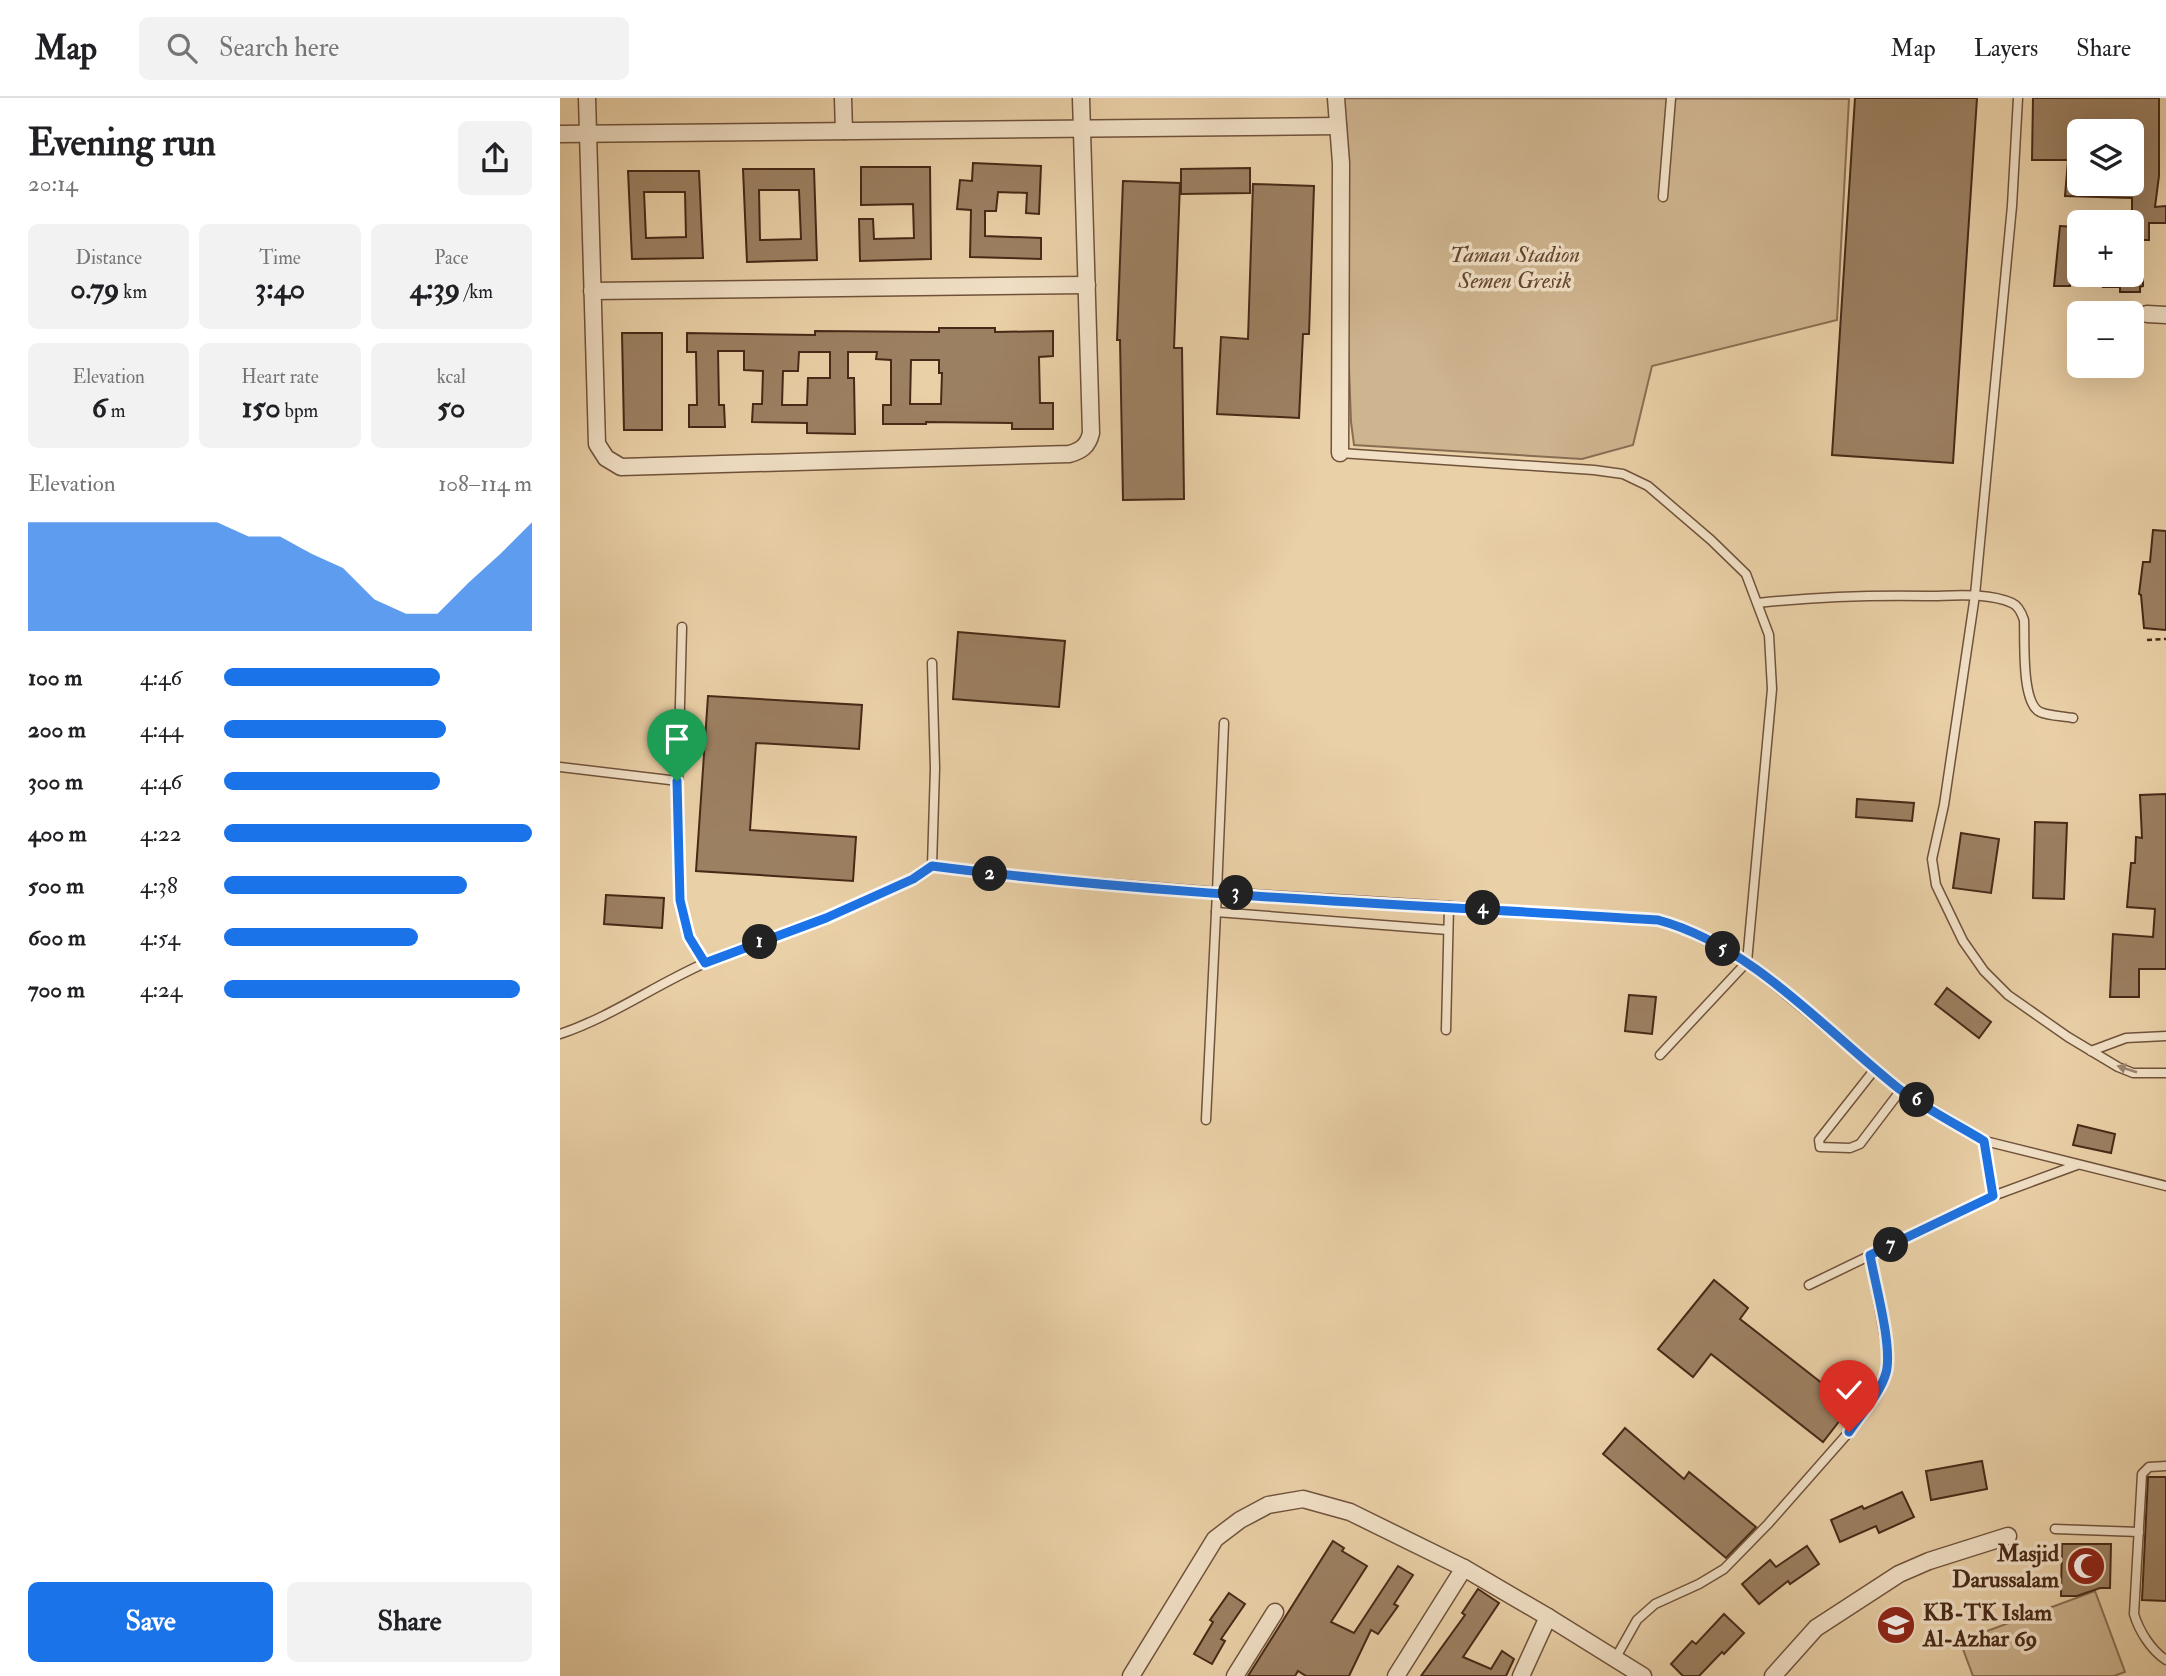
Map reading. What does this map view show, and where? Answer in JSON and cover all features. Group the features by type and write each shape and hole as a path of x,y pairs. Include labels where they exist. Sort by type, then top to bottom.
{"street":[{"path":"587,98 597,444 606,458 621,467 1078,452 1089,442 1091,433 1081,98"},
{"path":"843,98 844,131"},
{"path":"1336,98 1341,163 1340,453"},
{"path":"560,134 1338,126"},
{"path":"592,291 1087,285"},
{"path":"2147,314 2166,316"},
{"path":"1131,1676 1215,1539 1240,1520 1268,1505 1303,1499 1350,1512 1464,1567 1643,1676"},
{"path":"1773,1676 1816,1628 1899,1574 1929,1561 2008,1536"},
{"path":"1395,1676 1464,1567"},
{"path":"1235,1676 1275,1612"},
{"path":"1521,1676 1548,1616"}],"lane":[{"path":"1663,197 1671,98"},
{"path":"2018,98 2012,206 1975,595 1944,805 1932,859 1936,885 1963,941 1984,971 2008,995 2118,1067 2133,1073 2166,1073"},
{"path":"1340,453 1623,474 1648,486 1746,574 1769,635 1772,689 1748,962 1660,1055"},
{"path":"1758,603 1873,594 1975,595 2014,604 2024,621 2027,690 2030,702 2038,711 2073,718"},
{"path":"682,627 677,781 680,900 689,937 705,963"},
{"path":"932,663 935,768 932,866"},
{"path":"1206,1119 1224,723"},
{"path":"560,767 677,781"},
{"path":"560,1034 587,1025 705,963 826,918 913,879 932,866 1003,875 1217,892 1658,920 1686,930 1748,962 1901,1090 1984,1141 2166,1186"},
{"path":"1446,1030 1448,906"},
{"path":"1216,912 1448,930"},
{"path":"2091,1051 2126,1038 2166,1036"},
{"path":"1875,1069 1819,1140 1820,1147 1850,1148 1860,1144 1901,1090"},
{"path":"1984,1141 1993,1196"},
{"path":"1808,1285 1993,1196 2079,1164"},
{"path":"1615,1659 1637,1620 1655,1604 1714,1576 1733,1560 1849,1432 1881,1385 1886,1371 1887,1350 1870,1255"},
{"path":"2166,1466 2149,1467 2142,1474 2134,1614 2138,1628 2158,1655 2166,1660"},
{"path":"2055,1529 2138,1532"}],"path":[{"path":"2147,640 2166,639"}],"green space":[{"name":"Taman Stadion Semen Gresik","path":"1339,98 1849,99 1837,320 1652,366 1633,445 1582,459 1354,445"},
{"path":"2095,1591 2125,1672 2114,1676 1973,1676 1960,1641"}],"building":[{"path":"1855,98 1977,98 1953,463 1832,455"},
{"path":"2033,98 2159,98 2159,176 2155,207 2166,206 2166,223 2149,223 2149,240 2144,240 2144,210 2132,210 2132,198 2065,196 2067,172 2067,196 2144,196 2144,119 2067,119 2067,160 2032,160"},
{"path":"973,163 1041,166 1039,214 1026,213 1027,193 998,192 996,211 985,211 985,236 1041,238 1041,259 970,257 971,210 957,209 960,180 972,181"},
{"path":"861,167 930,167 931,259 860,261 859,219 873,219 874,239 914,238 913,204 861,205"},
{"path":"1250,168 1250,193 1181,194 1181,169"},
{"path":"743,169 814,169 817,260 747,262","holes":["759,190 799,190 801,239 760,240"]},
{"path":"628,171 699,171 703,258 632,259","holes":["644,192 685,192 686,237 646,238"]},
{"path":"1123,181 1180,183 1174,348 1182,348 1184,499 1123,500 1120,340 1117,340"},
{"path":"1253,184 1314,186 1309,334 1303,334 1299,418 1217,414 1221,337 1248,339"},
{"path":"2060,226 2067,226 2067,286 2054,286"},
{"path":"2120,287 2140,287 2140,292 2120,292"},
{"path":"939,328 995,328 995,332 1053,331 1053,356 1039,357 1040,403 1053,403 1053,429 1012,429 1012,423 883,424 883,405 891,405 891,360 876,359 877,352 848,352 848,378 854,378 855,434 807,433 807,423 752,422 753,404 762,404 763,371 744,370 744,351 718,351 719,405 724,405 725,427 689,427 689,405 697,405 696,352 687,352 687,333 815,335 815,331 939,332","holes":["799,352 830,352 830,378 808,378 807,405 782,405 783,371 798,371","911,360 939,360 939,373 942,373 941,404 910,404"]},
{"path":"622,333 662,333 662,430 624,430"},
{"path":"2153,530 2166,531 2166,630 2144,628 2139,594 2143,562 2150,562"},
{"path":"958,632 1065,641 1059,707 953,699"},
{"path":"708,696 862,705 859,749 756,743 750,830 856,837 853,881 696,871"},
{"path":"2166,794 2166,969 2139,969 2139,997 2110,997 2113,934 2153,937 2155,909 2127,907 2131,863 2135,863 2136,837 2142,838 2140,795"},
{"path":"1857,799 1914,803 1912,821 1856,817"},
{"path":"2035,822 2067,823 2064,899 2033,898"},
{"path":"1961,833 1999,839 1991,893 1953,888"},
{"path":"606,895 664,898 662,928 604,924"},
{"path":"1947,988 1991,1022 1979,1038 1935,1004"},
{"path":"1629,995 1656,997 1652,1034 1625,1031"},
{"path":"2078,1125 2115,1134 2111,1153 2073,1145"},
{"path":"1714,1280 1748,1308 1740,1319 1851,1406 1823,1442 1711,1354 1693,1377 1658,1349"},
{"path":"1625,1428 1684,1479 1689,1472 1756,1527 1726,1558 1603,1454"},
{"path":"1982,1461 1987,1489 1931,1500 1926,1471"},
{"path":"2148,1477 2166,1477 2166,1601 2142,1600"},
{"path":"1902,1492 1914,1517 1879,1533 1876,1526 1840,1542 1831,1520"},
{"path":"1333,1541 1344,1548 1342,1551 1367,1566 1331,1622 1354,1633 1398,1566 1413,1575 1394,1604 1398,1606 1378,1634 1371,1630 1349,1676 1306,1676 1298,1671 1295,1676 1248,1676"},
{"name":"Masjid Darussalam","path":"2062,1544 2111,1544 2110,1588 2100,1588 2077,1596 2061,1596"},
{"path":"1807,1546 1819,1564 1790,1584 1788,1581 1759,1604 1742,1584 1770,1560 1776,1567"},
{"path":"1478,1589 1499,1603 1463,1657 1491,1669 1502,1651 1514,1659 1506,1676 1421,1676 1465,1615 1462,1613"},
{"path":"1229,1593 1245,1604 1221,1639 1225,1641 1212,1664 1194,1654 1213,1622 1210,1620"},
{"path":"1724,1614 1744,1633 1699,1676 1683,1676 1671,1664 1692,1641 1696,1644"}],"place":[{"name":"Masjid Darussalam","path":"2086,1566"},
{"name":"KB-TK Islam Al-Azhar 69","path":"1896,1625"}],"route":[{"path":"677,781 680,900 689,937 705,963 826,918 913,879 932,866 1003,875 1264,895 1658,920 1686,930 1748,962 1901,1090 1984,1141 1993,1196 1870,1255 1887,1350 1886,1371 1881,1385 1849,1432"}]}
